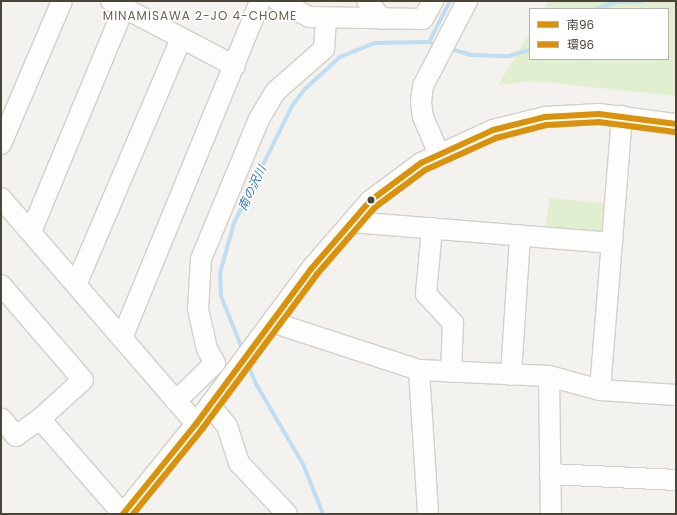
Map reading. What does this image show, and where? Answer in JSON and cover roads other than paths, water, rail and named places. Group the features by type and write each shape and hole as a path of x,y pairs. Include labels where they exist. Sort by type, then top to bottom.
{"street":[{"path":"1,144 62,1"},
{"path":"122,338 235,66 260,1"},
{"path":"278,1 309,17 382,19 423,19 433,1"},
{"path":"367,1 382,19"},
{"path":"439,154 423,117 421,102 423,86 452,26 467,1"},
{"path":"31,232 118,4 181,39 235,66"},
{"path":"176,401 215,363 207,349 198,309 201,259 259,119 276,91 324,49 326,18"},
{"path":"76,285 181,39"},
{"path":"40,419 123,514 196,424 311,269 370,201 421,163 493,130 545,118 599,114 676,124"},
{"path":"600,390 622,116"},
{"path":"1,198 196,424"},
{"path":"352,222 612,243"},
{"path":"432,228 426,294 453,323 451,372"},
{"path":"511,374 520,235"},
{"path":"1,285 83,380 40,419 16,436 1,418"},
{"path":"272,322 419,370 549,376 600,390 676,395"},
{"path":"419,370 428,514"},
{"path":"549,376 551,514"},
{"path":"215,399 227,426 239,463 284,513"},
{"path":"550,474 676,480"}],"waterway":[{"path":"429,42 450,1"},
{"name":"南の沢川","path":"599,8 616,2 641,1"},
{"name":"南の沢川","path":"243,351 221,296 220,273 234,223 292,106 305,89 340,57 374,43 429,42 438,45"},
{"name":"南の沢川","path":"448,48 471,55 509,56 529,50"},
{"name":"南の沢川","path":"248,365 256,384 303,464 323,514"}],"district":[{"name":"MINAMISAWA 2-JO 4-CHOME","path":"200,16"}]}
